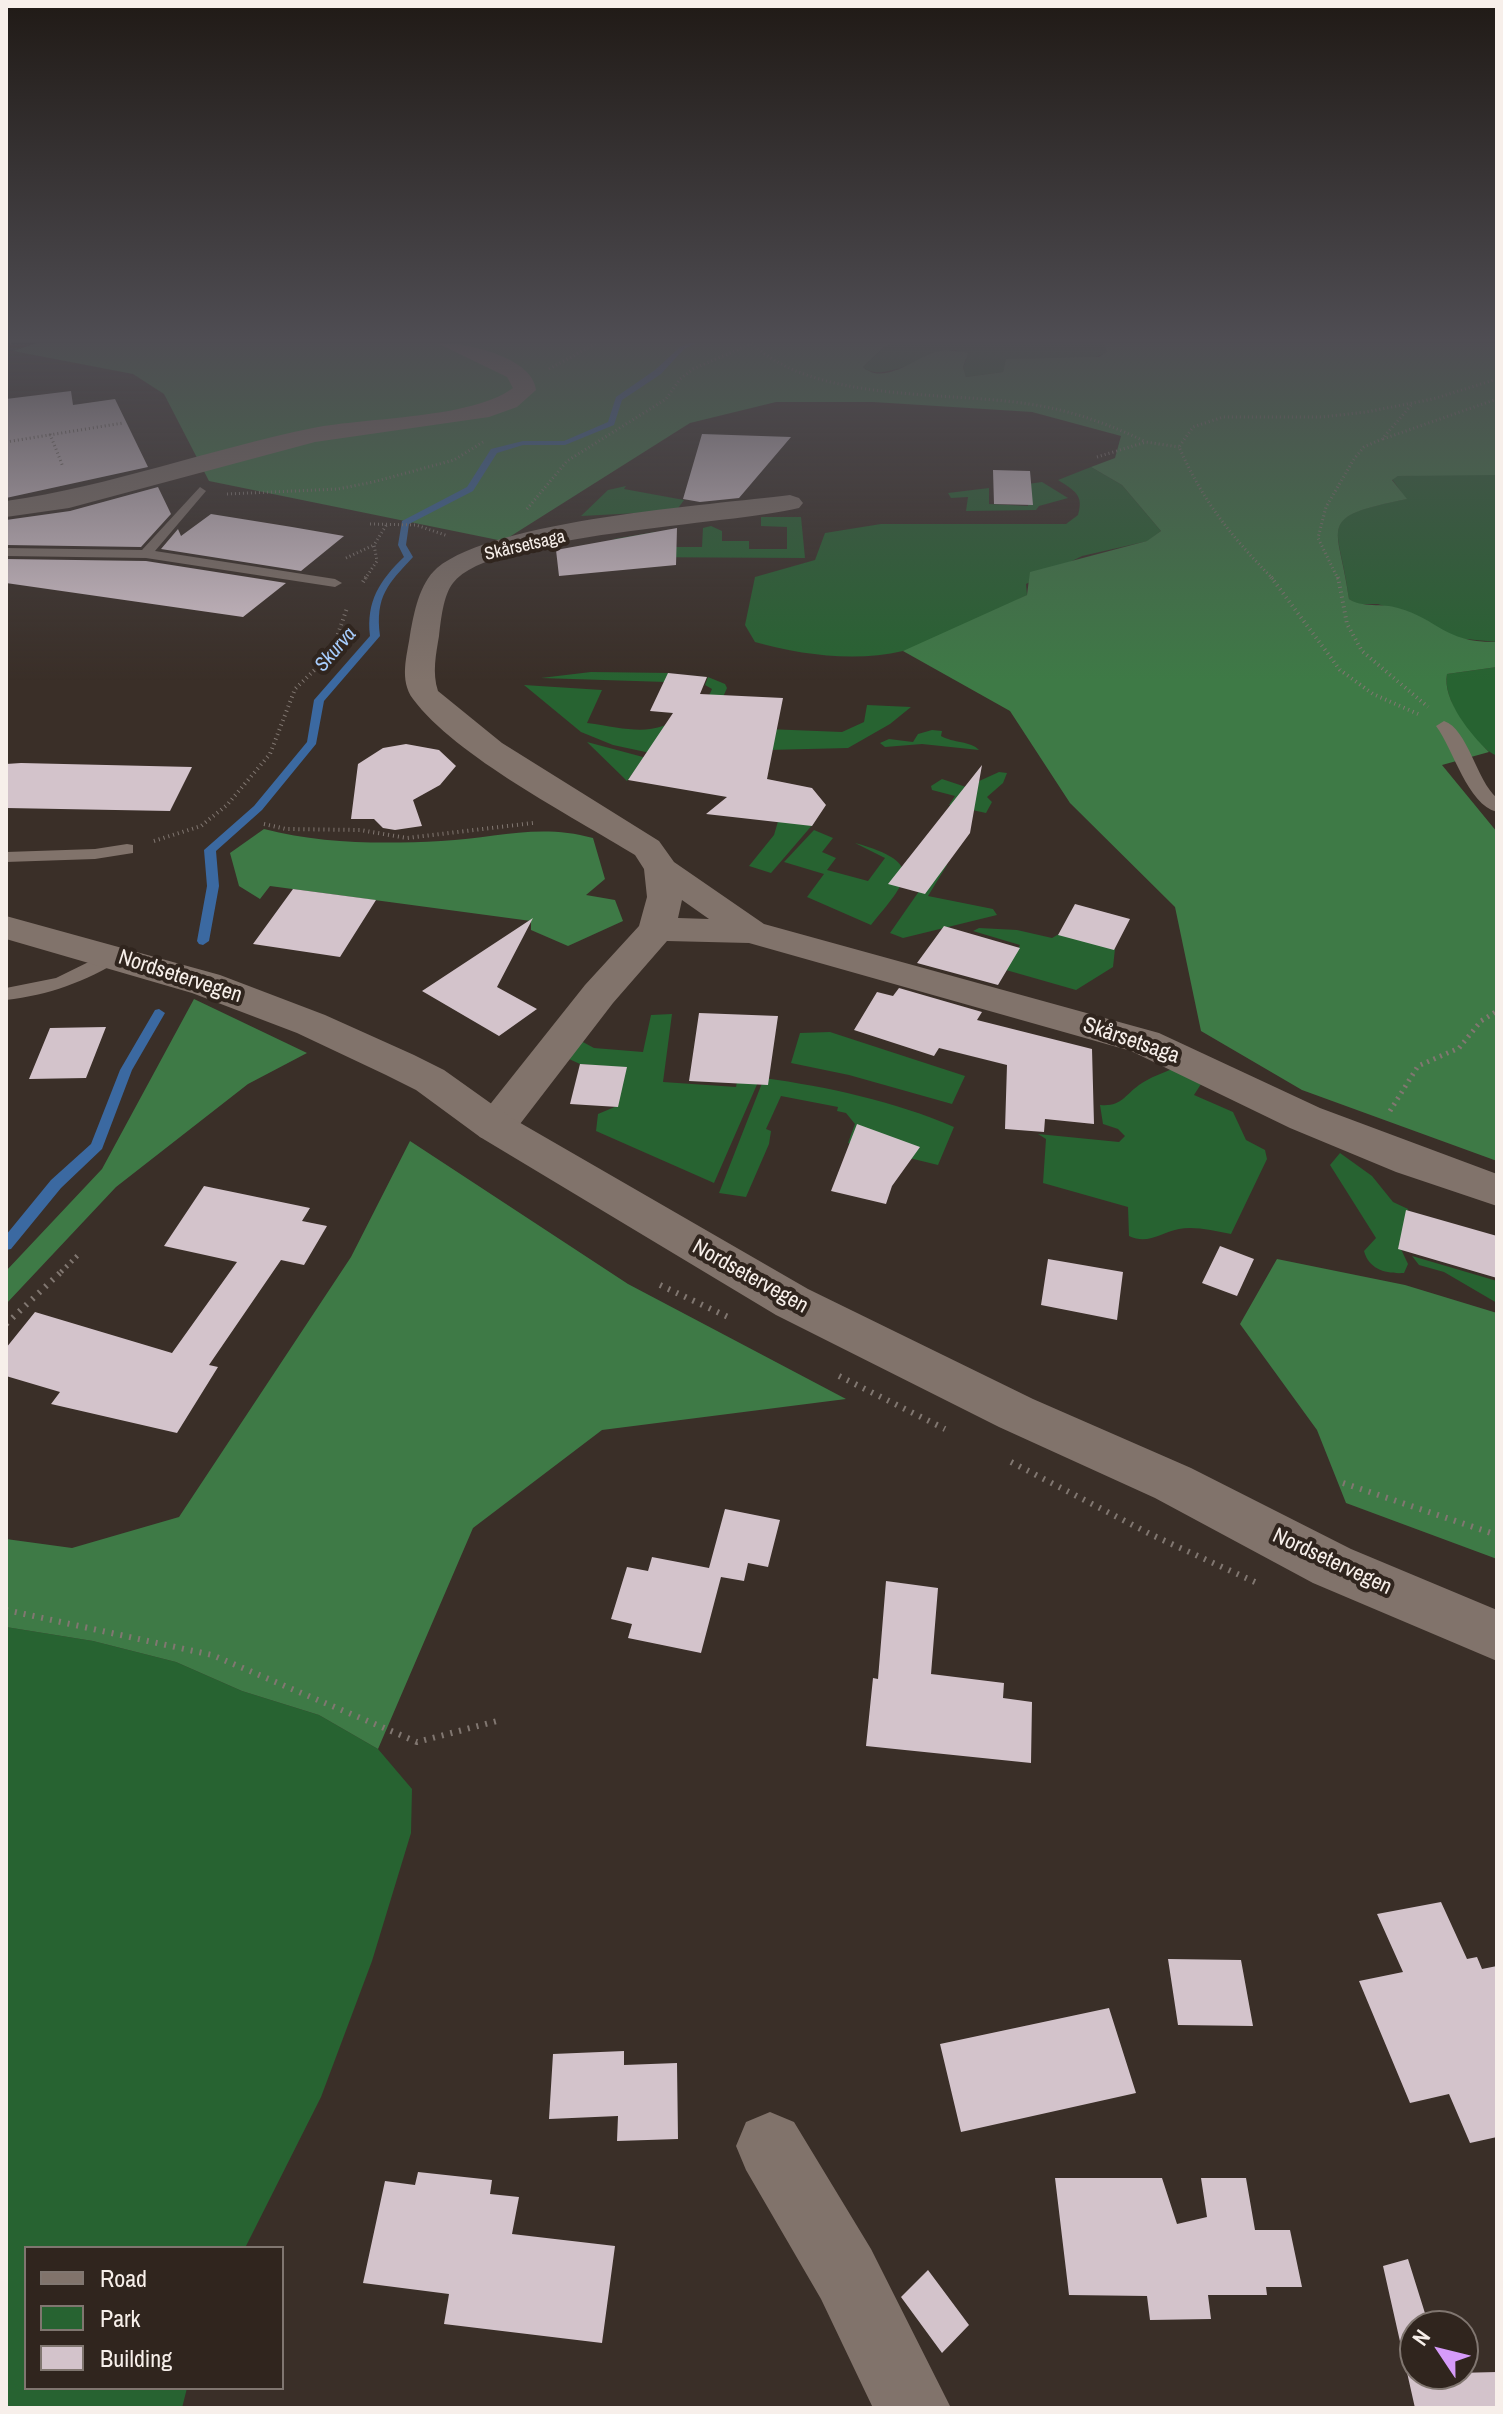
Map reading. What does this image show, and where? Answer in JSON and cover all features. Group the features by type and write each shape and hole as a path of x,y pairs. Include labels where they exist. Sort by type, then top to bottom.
{"street":[{"path":"6,509 69,500 236,456"},
{"name":"Skårsetsaga","path":"751,932 662,869 647,848 446,716 424,693 419,674 433,598 444,575 463,562 490,552 601,530 790,503"},
{"path":"495,1127 599,994 657,929 665,897 662,869"},
{"name":"Nordsetervegen","path":"6,927 115,955 206,984 311,1024 430,1080 495,1127 792,1302 1016,1413 1173,1483 1332,1566 1497,1636"},
{"name":"Skårsetsaga","path":"657,929 751,932 1145,1042 1334,1129 1425,1166 1497,1190"},
{"path":"770,2146 846,2274 913,2408"}],"lane":[{"path":"146,554 200,491"},
{"path":"6,552 146,554 335,583"},
{"path":"1444,726 1455,739 1478,790 1497,807"},
{"path":"6,857 95,854 127,849"},
{"path":"6,994 44,990 85,975 115,955"}],"path":[{"path":"58,456 61,464"},
{"path":"219,494 338,489 464,456"},
{"path":"490,552 567,461 576,456"},
{"path":"1097,457 1101,456"},
{"path":"1183,456 1201,495 1226,531 1290,599 1325,653 1348,677 1378,697 1444,726"},
{"path":"1357,456 1326,507 1318,538 1338,577 1347,624 1362,651 1421,700 1444,726"},
{"path":"370,524 416,525"},
{"path":"361,586 377,561 374,545 387,524"},
{"path":"127,849 201,826 227,805 270,754 295,689 331,654 353,598"},
{"path":"264,824 286,829 360,830 407,838 549,822 610,824"},
{"path":"1334,1129 1384,1120 1418,1066 1459,1048 1481,1021 1497,1011"},
{"path":"6,1324 78,1255"},
{"path":"660,1285 739,1323"},
{"path":"835,1374 960,1437"},
{"path":"1002,1457 1152,1535 1260,1584"},
{"path":"1343,1483 1497,1535"},
{"path":"6,1610 212,1655 417,1742 501,1720"}],"green space":[{"path":"196,456 638,456 503,541 209,481"},
{"path":"1497,456 1497,475 1398,476 1392,480 1407,499 1357,512 1345,519 1339,528 1338,539 1349,599 1360,604 1398,608 1465,639 1497,642 1497,667 1447,674 1453,706 1466,727 1489,752 1442,765 1497,832 1497,1161 1302,1090 1201,1031 1175,907 1070,803 1010,711 903,651 1027,595 1030,572 1147,541 1161,531 1122,485 1091,467 1115,458"},
{"path":"1091,467 1122,485 1161,531 1148,541 1082,556 1026,584 1027,595 949,634 903,651 866,656 828,656 790,650 755,642 745,625 755,577 815,560 825,533 881,524 1066,524 1078,515 1080,503 1073,491 1058,480"},
{"path":"1452,473 1497,475 1497,642 1455,638 1421,619 1378,604 1356,604 1349,599 1338,539 1344,519 1356,512 1406,499 1392,479 1398,476"},
{"path":"1042,482 1068,498 1039,506 1036,510 966,511 968,497 951,498 948,493 989,488 989,504 1028,506 1028,490 1014,486"},
{"path":"626,486 624,489 684,500 676,511 581,516 608,490"},
{"path":"761,517 801,517 805,558 623,557 614,539 655,532 658,538 675,547 702,547 703,528 711,526 722,531 722,541 749,541 749,549 787,549 787,527 761,526"},
{"path":"1497,667 1497,756 1478,742 1461,721 1449,696 1447,674"},
{"path":"591,672 670,673 666,682 541,678"},
{"path":"708,677 725,684 727,688 716,713 669,757 613,745 581,732 524,685 602,690 587,723 641,730 665,726 701,704 712,689 705,685"},
{"path":"867,705 911,707 890,724 848,748 768,750 742,728 842,732 864,722"},
{"path":"942,731 941,736 979,750 922,744 885,747 880,743 889,739 913,742 918,734"},
{"path":"587,742 643,757 643,759 627,781"},
{"path":"999,772 1007,773 1003,783 987,797 992,802 986,813 949,805 955,796 932,790 931,786 942,779 966,787"},
{"path":"779,818 814,823 771,873 749,866 774,835"},
{"path":"264,829 308,838 375,842 441,841 536,832 593,838 605,879 586,895 615,900 623,921 568,946 531,930 531,921 270,886 260,899 239,886 230,853"},
{"path":"814,830 833,838 822,852 836,858 827,870 868,881 885,858 855,843 878,850 901,866 904,875 901,885 871,925 807,897 824,874 784,862"},
{"path":"940,861 947,865 928,896 993,909 997,915 903,938 890,933"},
{"path":"979,928 1017,930 1052,938 1059,934 1115,949 1113,967 1076,990 1006,970 1020,945 973,931"},
{"path":"194,999 307,1053 248,1084 116,1187 6,1304 6,1271 102,1169"},
{"path":"672,1014 663,1082 736,1087 739,1070 762,1073 714,1183 596,1131 598,1114 617,1106 625,1068 580,1064 569,1059 581,1041 594,1048 643,1052 651,1015"},
{"path":"830,1032 965,1076 952,1104 849,1075 791,1063 800,1033"},
{"path":"1176,1067 1201,1084 1194,1095 1233,1112 1246,1140 1265,1150 1267,1159 1231,1234 1185,1228 1148,1239 1136,1238 1129,1236 1128,1207 1043,1183 1046,1139 1038,1134 1119,1142 1125,1136 1118,1129 1103,1124 1100,1105 1118,1102 1143,1082"},
{"path":"764,1078 860,1096 954,1127 938,1165 848,1143 855,1124 846,1113 837,1111 838,1107 781,1096 766,1129 771,1131 769,1144 746,1197 719,1193"},
{"path":"410,1141 628,1284 846,1399 602,1430 473,1528 378,1749 319,1715 242,1691 176,1662 93,1641 6,1627 6,1539 72,1548 179,1517 351,1257"},
{"path":"1340,1153 1372,1176 1393,1202 1408,1209 1400,1247 1408,1264 1404,1273 1380,1270 1366,1257 1364,1251 1376,1238 1330,1165"},
{"path":"1412,1256 1497,1281 1497,1303 1444,1272 1419,1265"},
{"path":"1277,1259 1405,1285 1497,1313 1497,1559 1346,1503 1317,1430 1240,1324"},
{"path":"6,1627 93,1641 176,1662 242,1691 319,1715 378,1749 412,1789 411,1833 372,1961 321,2097 246,2246 24,2246 24,2390 186,2390 182,2408 6,2408"}],"building":[{"path":"6,456 142,456 148,467 6,498"},
{"path":"696,456 775,456 739,498 700,502 683,499"},
{"path":"993,470 1030,471 1033,505 994,504"},
{"path":"158,487 171,514 141,547 6,545 6,520 70,511"},
{"path":"211,514 344,536 301,571 161,549 178,529 181,536"},
{"path":"677,528 676,565 559,576 556,550"},
{"path":"6,559 146,561 286,583 243,617 6,583"},
{"path":"668,673 707,677 700,694 783,698 767,779 812,788 826,805 812,826 706,814 727,797 628,780 673,713 650,711"},
{"path":"406,744 439,750 456,766 440,785 413,800 422,826 395,830 383,828 374,819 351,819 358,764 383,748"},
{"path":"6,764 192,767 170,811 6,808"},
{"path":"982,765 970,833 925,894 888,884"},
{"path":"293,889 376,900 340,957 253,944"},
{"path":"1075,904 1130,919 1114,950 1058,935"},
{"path":"533,918 497,987 537,1009 499,1036 422,991"},
{"path":"944,926 1020,948 998,985 917,963"},
{"path":"899,988 982,1012 977,1020 1092,1049 1094,1124 1045,1119 1044,1132 1005,1129 1007,1065 939,1048 934,1056 854,1030 877,992 893,996"},
{"path":"699,1013 778,1016 768,1085 689,1081"},
{"path":"106,1027 86,1078 29,1079 50,1028"},
{"path":"580,1064 627,1067 618,1107 570,1104"},
{"path":"857,1124 920,1147 892,1186 886,1204 831,1191"},
{"path":"204,1186 310,1208 302,1221 327,1226 304,1265 281,1260 209,1365 218,1367 177,1433 51,1404 60,1392 6,1376 6,1348 35,1312 172,1353 237,1262 164,1246"},
{"path":"1406,1210 1497,1236 1497,1278 1398,1249"},
{"path":"1220,1246 1254,1259 1237,1296 1202,1283"},
{"path":"1048,1259 1123,1272 1117,1320 1041,1305"},
{"path":"725,1509 780,1520 768,1567 748,1563 744,1581 721,1577 701,1653 628,1638 632,1624 611,1619 627,1567 648,1571 652,1557 709,1568"},
{"path":"886,1581 938,1588 931,1674 1004,1683 1003,1698 1032,1702 1031,1763 866,1746 873,1678 878,1679"},
{"path":"1441,1902 1467,1959 1477,1957 1482,1969 1497,1966 1497,2137 1470,2143 1449,2094 1410,2103 1359,1981 1403,1972 1377,1914"},
{"path":"1168,1959 1241,1960 1253,2026 1178,2025"},
{"path":"1109,2008 1136,2093 961,2132 940,2044"},
{"path":"624,2051 624,2065 677,2063 678,2139 617,2141 618,2116 549,2119 553,2054"},
{"path":"418,2172 492,2180 490,2194 519,2197 512,2234 615,2246 602,2343 444,2324 449,2294 363,2283 385,2181 415,2185"},
{"path":"1055,2178 1162,2178 1177,2224 1207,2217 1201,2178 1246,2178 1255,2230 1290,2230 1302,2287 1266,2287 1267,2295 1208,2295 1211,2319 1150,2320 1147,2296 1069,2295"},
{"path":"1408,2259 1424,2310 1399,2310 1399,2337 1383,2266"},
{"path":"928,2270 969,2325 942,2353 901,2297"},
{"path":"1479,2372 1497,2372 1497,2408 1415,2408 1411,2390 1479,2390"}],"waterway":[{"name":"Skurva","path":"203,941 213,886 210,850 258,808 312,742 319,700 375,636 376,601 385,583 409,557 402,545 405,523 470,489 491,456"},
{"name":"Skurva","path":"6,1245 56,1184 97,1146 126,1070 159,1013"}]}
